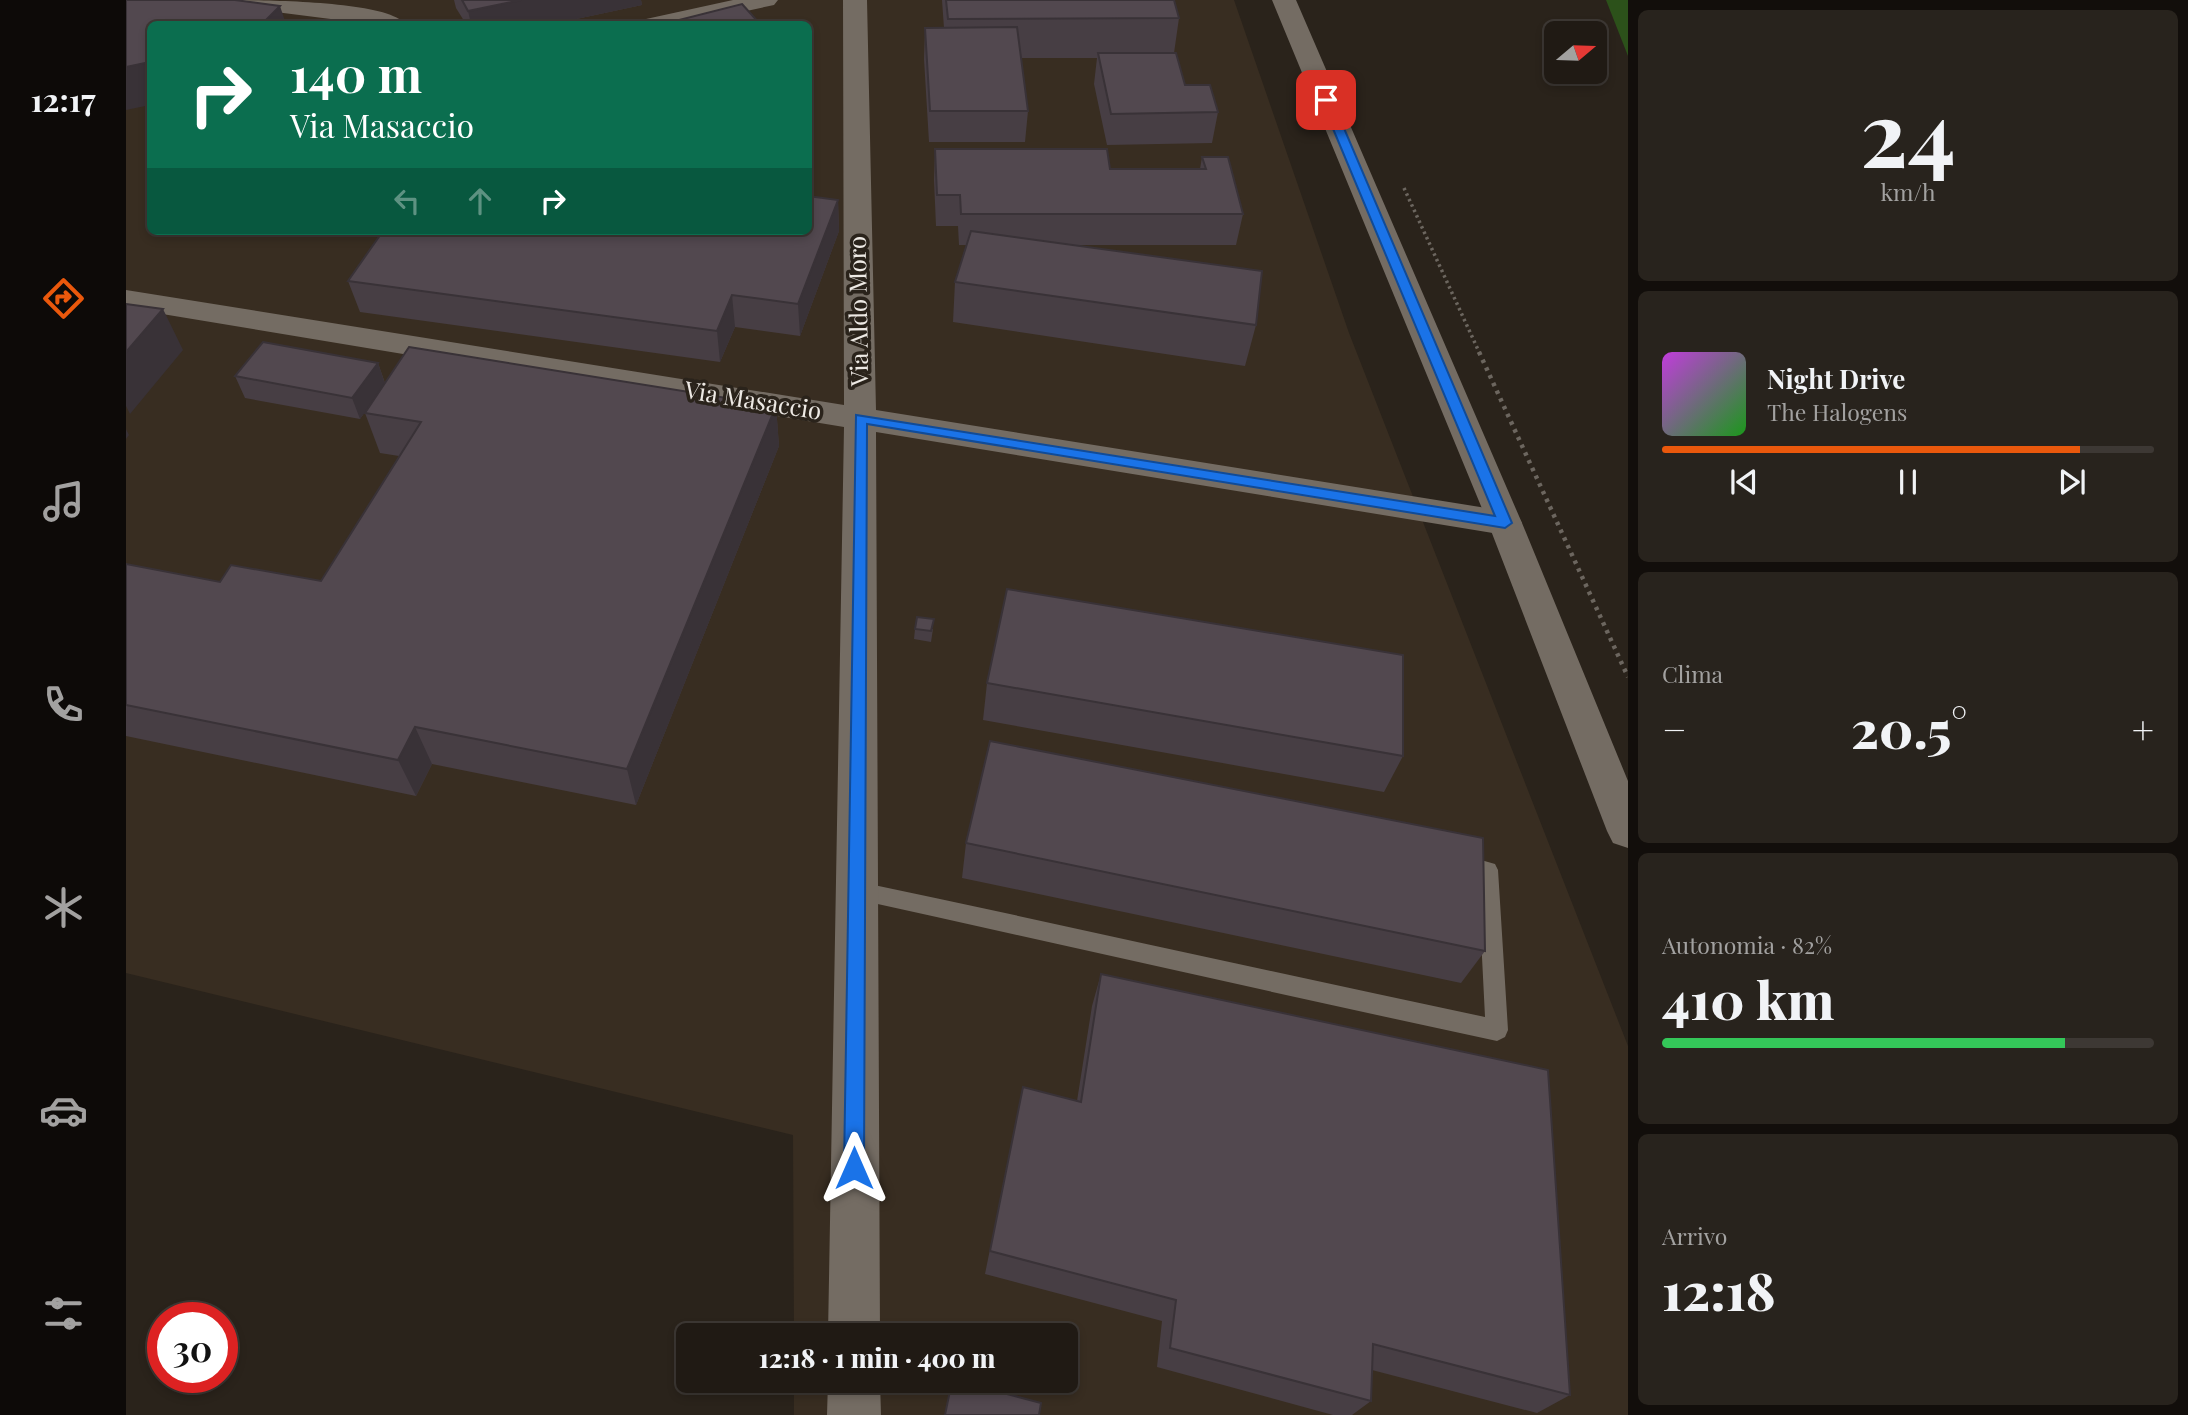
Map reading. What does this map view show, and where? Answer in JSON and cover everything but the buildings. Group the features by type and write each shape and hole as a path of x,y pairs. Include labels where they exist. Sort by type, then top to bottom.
{"street":[{"path":"236,0 372,17 384,21"},
{"path":"669,21 765,0"},
{"name":"Via Aldo Moro","path":"854,1323 860,418 855,0"},
{"path":"1284,0 1505,523 1628,831"},
{"name":"Via Masaccio","path":"126,299 1505,523"},
{"path":"854,1393 854,1415"}],"lane":[{"path":"855,890 1139,951 1219,972 1497,1030 1488,870 1436,858"}],"path":[{"path":"1404,187 1628,677"}],"shaded area":[{"path":"126,0 1234,0 1349,333 1628,1046 1628,1415 794,1415 794,1393 1078,1393 1078,1323 794,1323 793,1135 126,973"}],"green space":[{"path":"1606,0 1628,0 1628,56"}],"route":[{"path":"854,1168 860,418 1505,523 1326,100"}]}
